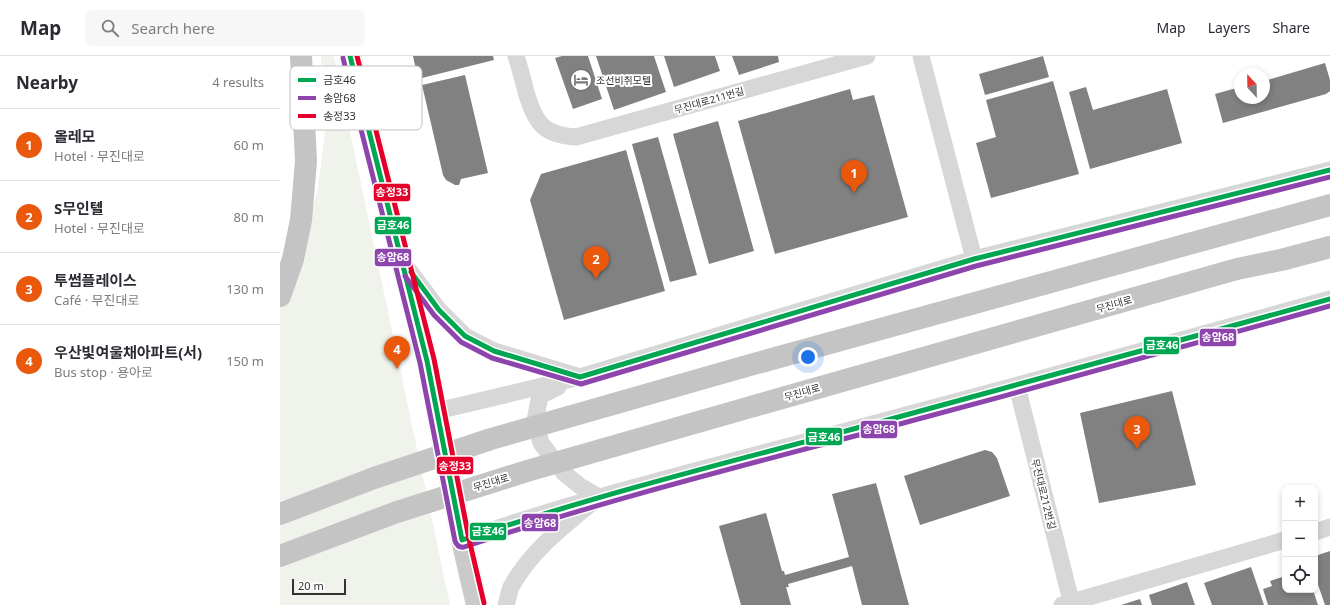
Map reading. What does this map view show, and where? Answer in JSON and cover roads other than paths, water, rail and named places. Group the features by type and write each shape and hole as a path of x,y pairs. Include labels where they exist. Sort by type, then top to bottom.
{"highway":[{"path":"300,56 301,66"},
{"path":"280,296 293,259 301,220 306,161 304,130"},
{"path":"280,514 374,478 492,440 743,367 1330,205"},
{"name":"무진대로","path":"280,556 397,512 527,471 1237,269 1281,260 1330,247"},
{"path":"1237,269 1330,259"}],"main road":[{"path":"350,56 352,66"},
{"path":"368,130 427,361 462,540 477,605"}],"street":[{"name":"무진대로211번길","path":"516,56 532,112 539,123 550,132 563,136 576,137 867,56"},
{"path":"921,56 974,259"},
{"path":"437,411 580,377 974,259 1330,170"},
{"path":"401,260 439,310 465,336 494,351 580,377"},
{"path":"462,540 526,518 599,497 1017,386 1330,299"},
{"path":"580,377 540,396 535,420 542,443 564,473 580,486 599,497"},
{"name":"무진대로212번길","path":"1017,386 1068,604 1282,541"},
{"path":"506,605 511,588 532,556 546,541 599,497"},
{"path":"1318,531 1330,527"}],"place":[{"name":"조선비취모텔","path":"581,80"},
{"name":"올레모","path":"854,193"},
{"name":"S무인텔","path":"596,279"},
{"name":"우산빛여울채아파트(서)","path":"397,369"},
{"name":"투썸플레이스","path":"1137,449"}]}
